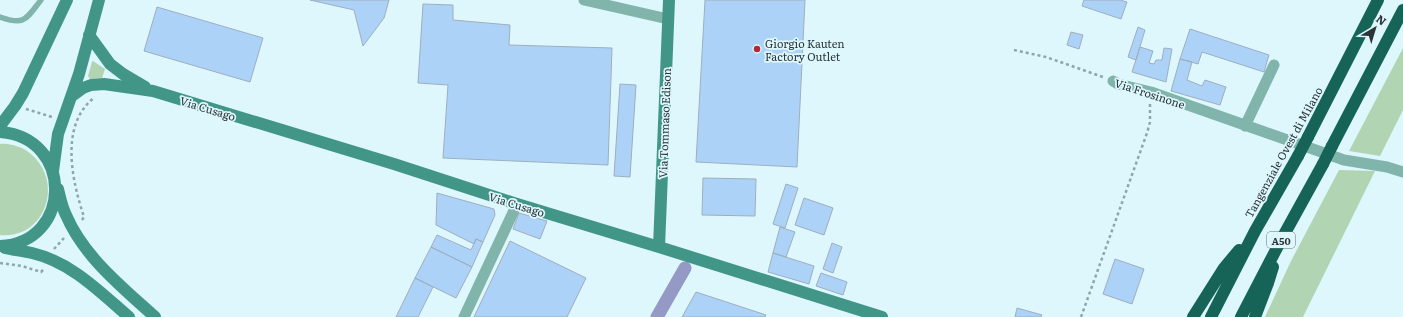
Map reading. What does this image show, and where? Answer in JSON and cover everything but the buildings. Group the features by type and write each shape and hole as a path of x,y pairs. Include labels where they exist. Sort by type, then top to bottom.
{"highway":[{"name":"Tangenziale Ovest di Milano","path":"1211,317 1255,231 1298,156 1378,0"},
{"name":"A50","path":"1241,317 1403,10"},
{"path":"1193,317 1224,268 1255,231"},
{"path":"1255,317 1268,283 1280,242"}],"street":[{"path":"0,126 15,106 31,78 67,0"},
{"path":"0,247 18,243 31,236 48,218 53,206 56,192 54,175 58,134 79,74 99,0"},
{"path":"584,0 668,19"},
{"name":"Via Tommaso Edison","path":"659,247 669,0"},
{"name":"Via Cusago","path":"89,35 110,64 123,74 153,91"},
{"path":"1245,126 1274,65"},
{"name":"Via Frosinone","path":"1113,81 1118,84 1151,92 1344,160 1387,167 1403,172"},
{"name":"Via Cusago","path":"72,96 83,88 91,85 104,84 153,91 394,164 517,204 882,317"},
{"path":"0,132 19,136 32,143 42,152 54,175 65,215 82,244 112,278 155,317"},
{"path":"464,317 517,204"},
{"path":"0,247 33,253 64,265 95,287 129,317"}],"lane":[{"path":"0,17 12,22 20,22 29,15 41,0"}],"path":[{"name":"Via Frosinone","path":"1014,50 1046,57 1113,81"},
{"path":"84,217 76,194 71,162 72,139 79,117 87,104 99,94 102,94 104,84"},
{"path":"1081,317 1147,133 1150,122 1151,92"},
{"path":"15,106 77,124"},
{"path":"53,251 68,234"},
{"path":"0,263 22,266 41,272 45,268"}],"green space":[{"path":"1403,48 1403,110 1380,156 1349,151"},
{"path":"93,61 105,69 102,78 90,79 88,76"},
{"path":"0,144 9,144 24,149 37,160 45,174 48,189 46,204 40,217 30,227 17,234 0,235"},
{"path":"1339,170 1375,171 1303,317 1265,317 1291,261"}],"waterway":[{"path":"657,317 685,268"}],"place":[{"name":"Giorgio Kauten Factory Outlet","path":"757,49"}]}
